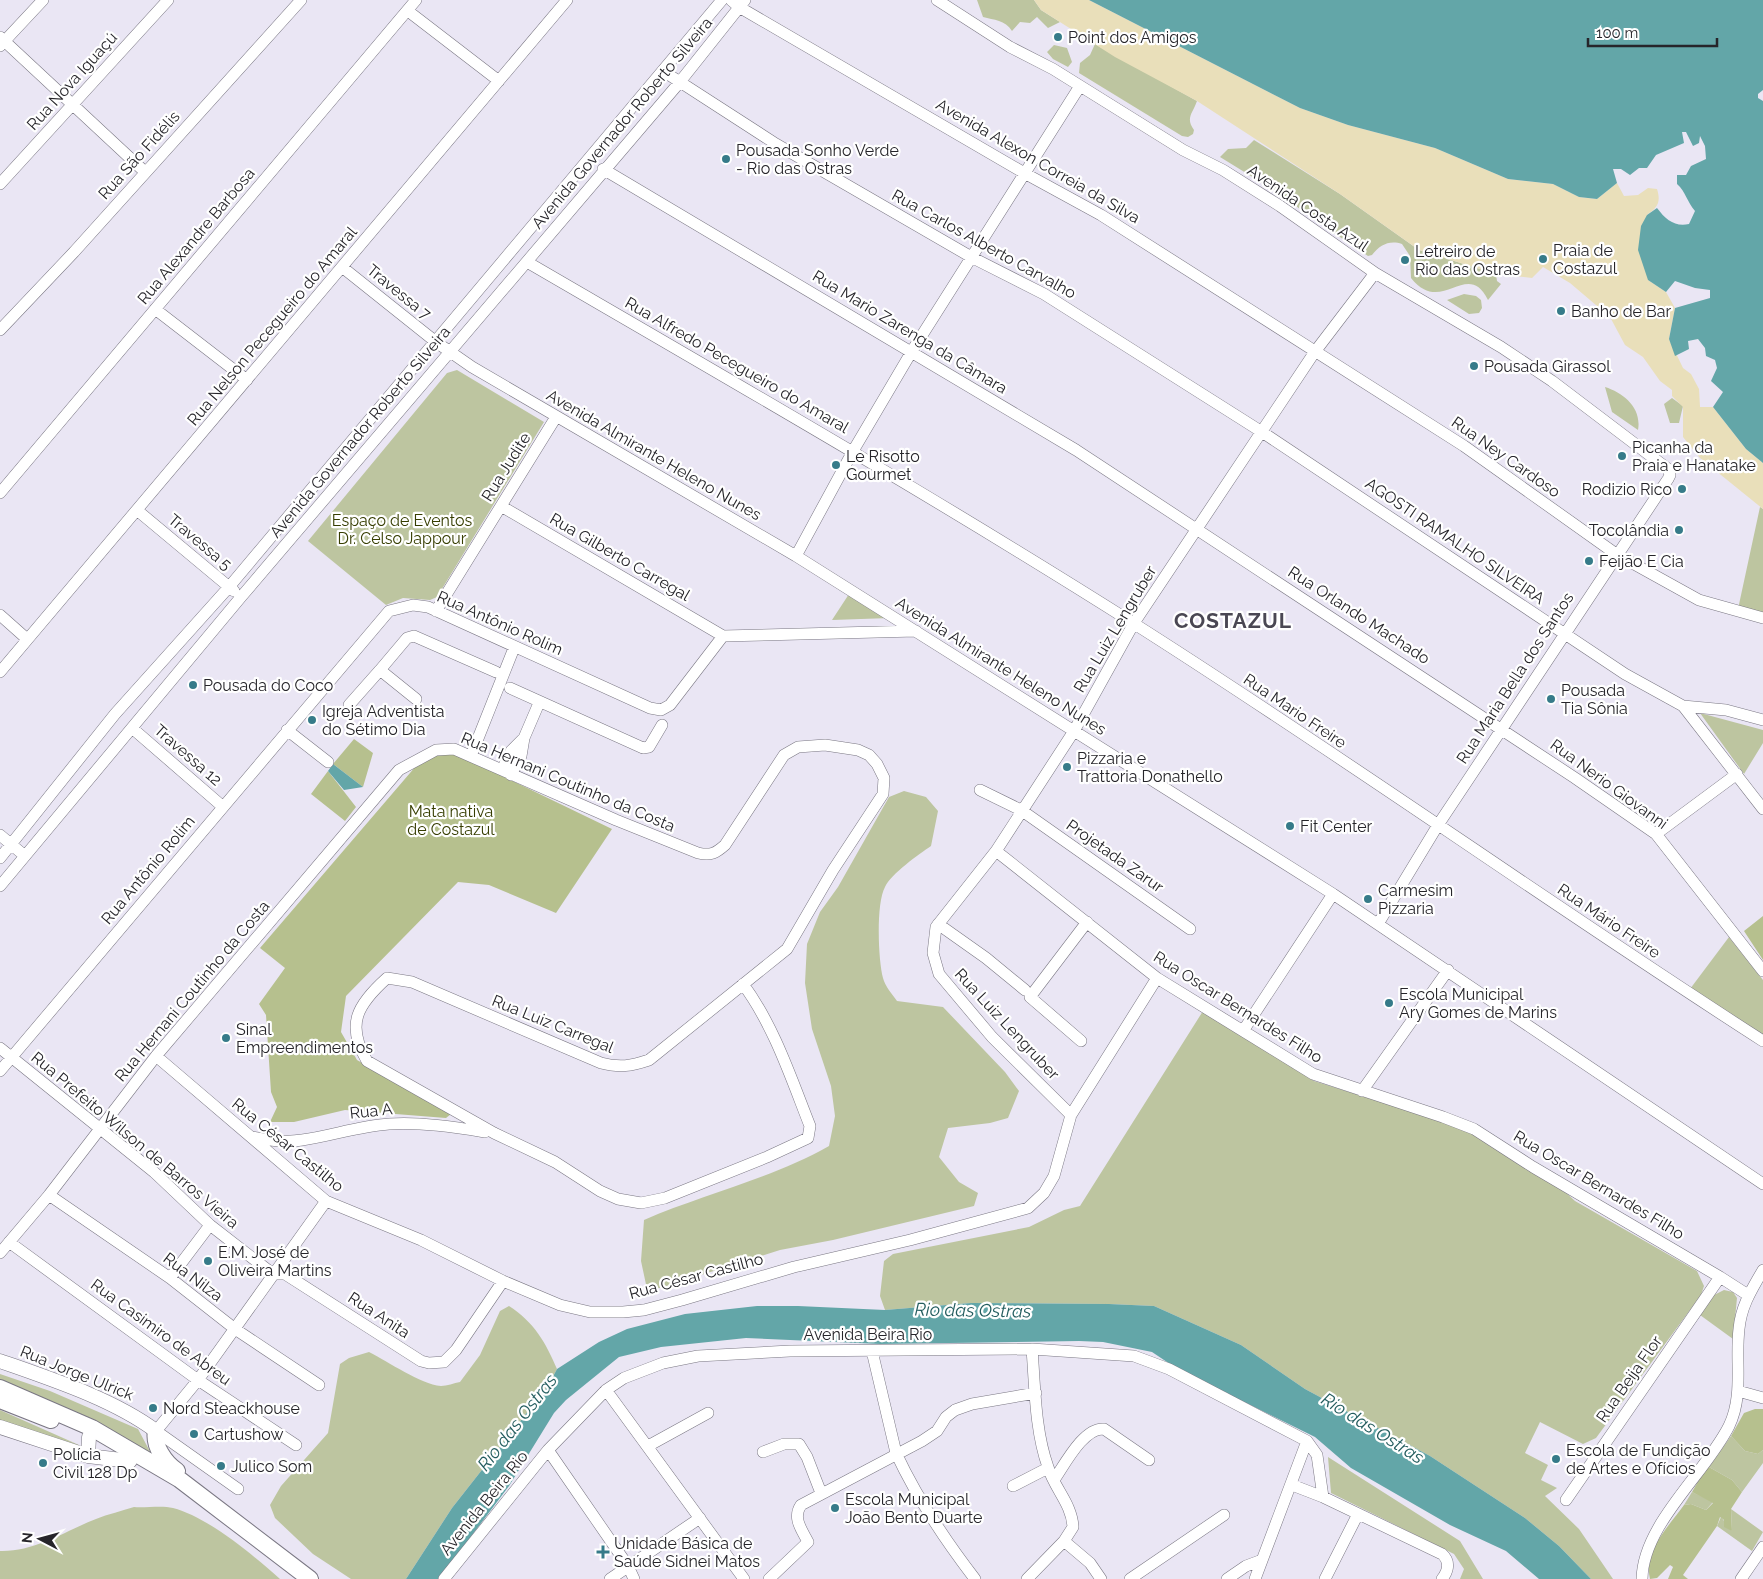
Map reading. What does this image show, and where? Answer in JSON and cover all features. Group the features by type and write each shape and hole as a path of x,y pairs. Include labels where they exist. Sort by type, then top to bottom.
{"highway":[{"path":"0,1388 92,1428 179,1479 310,1579"},
{"path":"0,1400 89,1437 168,1482 296,1579"},
{"path":"156,1431 156,1442 171,1467 195,1484 204,1497"}],"main road":[{"name":"Rua Jorge Ulrick","path":"0,1361 56,1382 136,1416 156,1431"},
{"path":"0,1427 88,1456 130,1460"},
{"path":"88,1456 89,1437"}],"street":[{"path":"43,0 2,41 74,104 144,172"},
{"name":"Rua Nova Iguaçú","path":"0,184 168,0"},
{"name":"Rua São Fidélis","path":"0,330 301,0"},
{"name":"Rua Nelson Pecegueiro do Amaral","path":"0,672 138,511 567,0"},
{"name":"Avenida Governador Roberto Silveira","path":"0,858 115,714 229,587 722,0"},
{"name":"Avenida Costa Azul","path":"937,0 1010,47 1080,86 1280,206 1299,222 1375,273 1501,347 1552,381 1652,457"},
{"name":"Avenida Governador Roberto Silveira","path":"0,886 241,597 679,82 739,2"},
{"name":"Avenida Alexon Correia da Silva","path":"739,2 1026,174 1101,215 1314,353"},
{"path":"411,4 499,81"},
{"name":"Rua Alexandre Barbosa","path":"0,493 411,4"},
{"name":"Rua Carlos Alberto Carvalho","path":"663,71 776,144 973,258 1044,294 1262,432"},
{"path":"796,556 853,451 912,352 1080,86"},
{"name":"Rua Mario Zarenga da Câmara","path":"604,169 1076,450 1197,529"},
{"name":"Rua Alfredo Pecegueiro do Amaral","path":"527,262 853,451 1134,623"},
{"name":"Travessa 7","path":"342,267 436,342"},
{"name":"Rua Luiz Lengruber","path":"1071,1115 992,1037 939,974 933,953 933,940 938,924 996,851 1074,730 1134,623 1314,353 1375,273"},
{"path":"155,309 247,380"},
{"name":"Avenida Almirante Heleno Nunes","path":"436,342 449,352 556,417 796,556 1333,894 1763,1184"},
{"name":"Rua Ney Cardoso","path":"1314,353 1464,446 1616,554 1700,600 1763,618"},
{"name":"Rua Judite","path":"436,611 556,417"},
{"name":"AGOSTI RAMALHO SILVEIRA","path":"1262,432 1625,674 1683,706"},
{"name":"Rua Maria Bella dos Santos","path":"1378,924 1438,826 1670,475 1664,465 1652,457"},
{"name":"Rua Gilberto Carregal","path":"501,506 723,636"},
{"name":"Travessa 5","path":"138,511 241,597"},
{"name":"Rua Orlando Machado","path":"1197,529 1502,728"},
{"name":"Rua Antônio Rolim","path":"0,1071 222,806 389,611 413,605 436,611 650,708 661,710 670,705 723,636"},
{"path":"0,615 28,638"},
{"name":"Rua Mario Freire","path":"1134,623 1438,826"},
{"path":"723,636 916,631"},
{"path":"350,705 402,642 414,636 496,672"},
{"path":"471,756 514,648"},
{"path":"380,670 416,699"},
{"path":"510,688 539,703 643,748 649,747 662,725"},
{"path":"507,773 521,756 524,738 539,703"},
{"path":"1683,706 1712,708 1763,720"},
{"path":"1683,706 1763,809"},
{"name":"Travessa 12","path":"132,728 222,806"},
{"name":"Rua Nerio Giovanni","path":"1502,728 1656,834 1763,971"},
{"path":"287,730 328,762"},
{"name":"Rua Hernani Coutinho da Costa","path":"0,1253 49,1194 156,1056 399,770 436,750 454,748 626,824 698,854 707,855 715,854 725,845 784,755 798,747 826,745 858,750 869,755 877,764 884,778 883,794 833,870 788,948 722,1001"},
{"path":"1656,834 1737,774"},
{"name":"Projetada Zarur","path":"980,790 1022,810 1190,929"},
{"name":"Rua Mário Freire","path":"1438,826 1621,950 1763,1041"},
{"path":"0,835 25,856"},
{"name":"Rua Oscar Bernardes Filho","path":"996,851 1157,978 1313,1074 1443,1116 1474,1129 1533,1167 1720,1277 1748,1296"},
{"path":"1243,1031 1333,894"},
{"path":"1081,1041 1030,997 1087,922"},
{"path":"938,924 986,958 1025,990"},
{"path":"1362,1091 1448,970"},
{"name":"Rua Luiz Carregal","path":"494,1133 367,1061 356,1043 358,1016 362,1004 387,978 412,982 614,1066 630,1067 649,1060 722,1001"},
{"name":"Rua César Castilho","path":"156,1056 326,1201 421,1240 503,1281 560,1305 590,1312 644,1310 794,1267 1012,1214 1028,1208 1044,1193 1054,1176 1071,1115 1157,978"},
{"path":"494,1133 555,1162 600,1191 618,1199 641,1203 665,1198 767,1157 808,1138 810,1126 788,1070 762,1013 743,984"},
{"name":"Rua Prefeito Wilson de Barros Vieira","path":"0,1048 154,1172 210,1225 274,1274"},
{"name":"Rua A","path":"252,1137 280,1141 301,1140 347,1129 390,1124 446,1126 494,1133"},
{"name":"Rua Nilza","path":"49,1194 170,1278 235,1329 319,1385"},
{"path":"156,1431 198,1380 326,1201"},
{"path":"170,1278 210,1225"},
{"name":"Rua Casimiro de Abreu","path":"9,1242 198,1380 296,1445"},
{"path":"1642,1579 1645,1554 1653,1536 1728,1427 1735,1413 1738,1391 1739,1329 1748,1296 1763,1270"},
{"name":"Rua Anita","path":"274,1274 285,1274 421,1360 429,1363 444,1362 456,1350 503,1281"},
{"name":"Rua Beija Flor","path":"1566,1500 1720,1277"},
{"path":"1027,1579 1064,1541 1072,1527 1068,1507 1048,1468 1036,1393 1032,1349"},
{"name":"Avenida Beira Rio","path":"444,1579 548,1450 606,1390 624,1378 663,1363 698,1356 790,1351 1032,1349 1134,1356 1169,1369 1308,1441"},
{"path":"872,1351 896,1453 936,1523 975,1579"},
{"path":"606,1390 744,1579"},
{"path":"1738,1391 1763,1398"},
{"path":"769,1579 808,1542 796,1518 800,1505 937,1431 946,1417 955,1410 972,1404 1036,1393"},
{"path":"648,1446 708,1413"},
{"path":"1054,1480 1082,1441 1091,1430 1096,1428 1104,1429 1149,1460"},
{"name":"Rua Jorge Ulrick","path":"156,1431 238,1489"},
{"path":"1255,1579 1308,1441"},
{"path":"1308,1441 1318,1455 1323,1497"},
{"path":"763,1452 784,1444 799,1444 807,1457 822,1493"},
{"path":"548,1450 628,1566 634,1579"},
{"path":"1013,1486 1048,1468"},
{"path":"1292,1485 1323,1497 1442,1554 1447,1558 1448,1564 1442,1579"},
{"path":"1324,1579 1358,1514"},
{"path":"1130,1579 1224,1515"},
{"path":"610,1579 700,1518"},
{"path":"1064,1541 1090,1563 1101,1579"},
{"path":"1741,1579 1763,1547"},
{"path":"1226,1579 1233,1573 1262,1560"}],"green space":[{"path":"977,0 1034,0 1041,10 1060,22 1048,28 1037,17 1030,23 1020,22 1012,31 1003,23 983,17"},
{"path":"1095,44 1197,101 1190,119 1194,130 1193,134 1188,137 1182,136 1079,73 1080,63 1090,55"},
{"path":"1054,45 1067,48 1072,62 1068,67 1053,59 1047,52"},
{"path":"1254,140 1340,194 1419,250 1496,274 1497,281 1501,284 1488,300 1480,289 1471,284 1433,292 1422,288 1411,278 1410,256 1402,244 1385,244 1368,256 1306,214 1285,197 1220,157 1228,149 1246,148"},
{"path":"1464,294 1476,296 1481,300 1482,308 1479,313 1469,314 1447,300"},
{"name":"Espaço de Eventos Dr. Celso Jappour","path":"457,370 544,422 437,597 430,600 403,598 386,605 308,541 447,373"},
{"path":"1605,387 1619,393 1630,402 1639,422 1638,430 1612,412"},
{"path":"1672,398 1683,406 1679,423 1670,423 1664,404"},
{"path":"1760,507 1763,509 1763,616 1738,609"},
{"path":"849,594 890,618 832,620"},
{"path":"1700,713 1763,730 1763,743 1744,774"},
{"path":"354,739 373,753 363,787 333,764"},
{"name":"Mata nativa de Costazul","path":"438,755 457,755 467,759 612,829 556,913 489,885 458,882 346,996 341,1032 357,1060 451,1114 446,1118 345,1110 294,1122 270,1122 277,1107 271,1092 266,1015 259,1004 285,968 260,948 416,766"},
{"path":"328,771 356,807 345,821 311,794"},
{"path":"904,791 926,797 938,811 931,846 893,876 882,895 879,931 881,969 884,981 897,1001 943,1007 1005,1072 1019,1091 1008,1118 990,1123 948,1128 939,1157 959,1182 978,1193 974,1206 833,1240 780,1250 660,1288 647,1289 641,1261 644,1220 784,1168 829,1146 835,1116 831,1086 812,1029 805,983 807,944 820,912 838,887 889,797"},
{"path":"1763,916 1763,960 1744,931"},
{"path":"1729,937 1763,980 1763,1038 1690,989"},
{"path":"1203,1011 1314,1081 1452,1124 1475,1135 1561,1188 1575,1201 1697,1271 1704,1286 1701,1295 1596,1438 1583,1444 1540,1422 1525,1453 1548,1465 1541,1480 1557,1488 1545,1496 1579,1529 1613,1579 1591,1579 1559,1546 1525,1518 1430,1456 1305,1389 1241,1345 1154,1306 971,1303 885,1310 880,1296 884,1261 893,1254 1029,1227 1064,1210 1080,1206"},
{"path":"1724,1290 1733,1292 1737,1298 1733,1339 1700,1315 1714,1295"},
{"path":"509,1306 532,1326 548,1350 557,1369 548,1386 452,1508 406,1579 351,1579 313,1554 275,1518 270,1505 281,1486 328,1433 340,1364 349,1358 369,1352 414,1377 433,1384 443,1386 460,1382 480,1355 500,1311"},
{"path":"0,1374 50,1391 138,1429 154,1459 0,1384"},
{"path":"1755,1409 1763,1409 1763,1450 1758,1454 1745,1451 1731,1436 1744,1413"},
{"path":"0,1410 79,1445 76,1450 0,1420"},
{"path":"1731,1436 1745,1451 1758,1454 1763,1450 1763,1463 1742,1492 1732,1480 1709,1467"},
{"path":"1328,1457 1460,1541 1483,1579 1460,1579 1464,1569 1454,1554 1331,1493"},
{"path":"1709,1467 1732,1480 1742,1492 1731,1509 1732,1531 1724,1527 1724,1520 1720,1517 1717,1526 1683,1575 1688,1579 1668,1579 1673,1567 1670,1565 1657,1578 1650,1579 1650,1559 1654,1549 1665,1530 1684,1505 1691,1504 1706,1510 1713,1503 1692,1492 1704,1471"},
{"path":"1692,1492 1713,1502 1706,1510 1691,1504 1684,1505"},
{"path":"134,1507 169,1507 187,1513 230,1538 280,1579 0,1579 0,1551 25,1548 38,1544 101,1517"},
{"path":"1731,1509 1763,1532 1752,1551 1717,1526 1721,1517 1732,1531"}],"sand":[{"name":"Praia de Costazul","path":"1034,0 1089,0 1300,108 1348,125 1435,148 1508,179 1553,184 1579,197 1597,199 1617,183 1624,196 1638,195 1648,188 1657,189 1658,204 1647,215 1648,280 1666,292 1675,308 1669,339 1683,368 1691,374 1699,389 1700,407 1713,407 1746,449 1763,463 1763,509 1700,458 1683,437 1683,407 1672,396 1672,390 1660,381 1643,357 1625,345 1610,317 1570,283 1543,267 1532,278 1496,274 1419,250 1340,194 1197,101 1115,57 1041,10"}],"water":[{"path":"1089,0 1763,0 1763,90 1758,94 1758,98 1763,101 1763,463 1746,449 1713,407 1723,392 1711,381 1717,368 1715,360 1706,356 1705,348 1698,339 1688,341 1689,349 1675,356 1669,339 1675,308 1710,298 1710,290 1695,288 1675,281 1666,292 1648,280 1638,250 1641,226 1647,215 1657,208 1671,222 1684,225 1689,224 1695,211 1677,184 1677,175 1686,175 1691,166 1706,159 1705,146 1700,136 1699,143 1693,146 1686,132 1682,132 1684,143 1656,155 1647,168 1639,168 1630,175 1621,169 1613,169 1617,183 1597,199 1579,197 1553,184 1508,179 1435,148 1348,125 1300,108"},
{"path":"333,764 363,787 344,790 328,771"},
{"name":"Rio das Ostras","path":"971,1303 1154,1306 1241,1345 1305,1389 1430,1456 1525,1518 1559,1546 1591,1579 1539,1579 1506,1551 1450,1525 1351,1468 1315,1437 1176,1368 1152,1352 1103,1342 1079,1341 880,1344 746,1338 661,1347 619,1357 566,1400 554,1413 509,1486 439,1579 406,1579 452,1508 548,1386 557,1369 599,1342 627,1329 685,1314 757,1306 885,1310"}],"place":[{"name":"Point dos Amigos","path":"1058,37"},
{"name":"Pousada Sonho Verde - Rio das Ostras","path":"726,159"},
{"name":"Praia de Costazul","path":"1543,259"},
{"name":"Letreiro de Rio das Ostras","path":"1405,260"},
{"name":"Banho de Bar","path":"1561,311"},
{"name":"Pousada Girassol","path":"1474,366"},
{"name":"Picanha da Praia e Hanatake","path":"1622,456"},
{"name":"Le Risotto Gourmet","path":"836,465"},
{"name":"Rodizio Rico","path":"1682,489"},
{"name":"Tocolândia","path":"1679,530"},
{"name":"Feijão E Cia","path":"1589,561"},
{"name":"Pousada do Coco","path":"193,685"},
{"name":"Pousada Tia Sônia","path":"1551,699"},
{"name":"Igreja Adventista do Sétimo Dia","path":"312,720"},
{"name":"Pizzaria e Trattoria Donathello","path":"1067,767"},
{"name":"Fit Center","path":"1290,826"},
{"name":"Carmesim Pizzaria","path":"1368,899"},
{"name":"Escola Municipal Ary Gomes de Marins","path":"1389,1003"},
{"name":"Sinal Empreendimentos","path":"226,1038"},
{"name":"E.M. José de Oliveira Martins","path":"208,1261"},
{"name":"Nord Steackhouse","path":"153,1408"},
{"name":"Cartushow","path":"194,1434"},
{"name":"Escola de Fundição de Artes e Ofícios","path":"1556,1459"},
{"name":"Polícia Civil 128 Dp","path":"43,1463"},
{"name":"Julico Som","path":"221,1466"},
{"name":"Escola Municipal João Bento Duarte","path":"835,1508"},
{"name":"Unidade Básica de Saúde Sidnei Matos","path":"603,1552"}],"district":[{"name":"COSTAZUL","path":"1233,620"}]}
